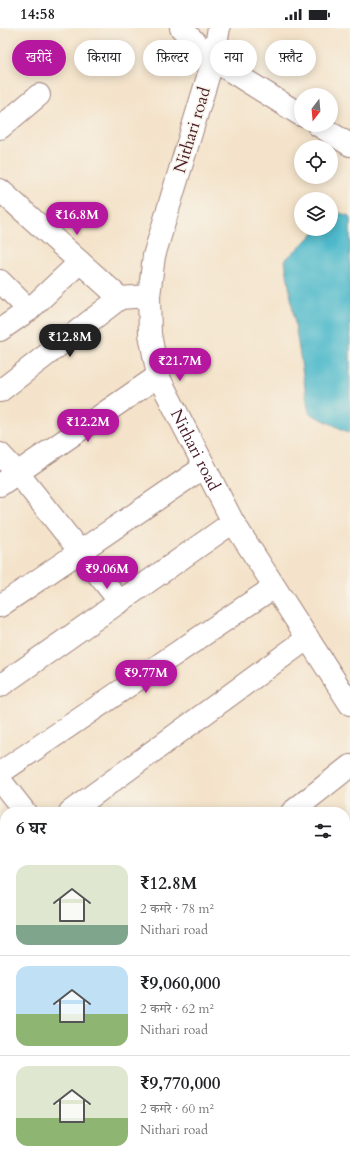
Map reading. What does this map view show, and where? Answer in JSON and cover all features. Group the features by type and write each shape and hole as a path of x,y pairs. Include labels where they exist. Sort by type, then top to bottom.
{"street":[{"path":"181,28 210,57"},
{"name":"Nithari road","path":"217,40 219,28"},
{"name":"Nithari road","path":"210,70 154,256 149,296 150,334 158,376 233,522 350,704"},
{"path":"239,76 294,111"},
{"path":"0,128 39,95"},
{"path":"329,132 350,145"},
{"path":"0,190 120,298"},
{"path":"0,330 30,310 80,262"},
{"path":"0,281 30,310"},
{"path":"0,392 120,298 149,296"},
{"path":"0,485 158,376"},
{"path":"0,454 17,472 120,602"},
{"path":"0,606 204,467"},
{"path":"0,686 233,522"},
{"path":"0,773 274,587"},
{"path":"77,807 308,638"},
{"path":"298,807 350,766"},
{"path":"0,780 21,807"}],"water":[{"path":"338,213 350,216 350,433 309,413 285,260 311,236 338,236"}]}
